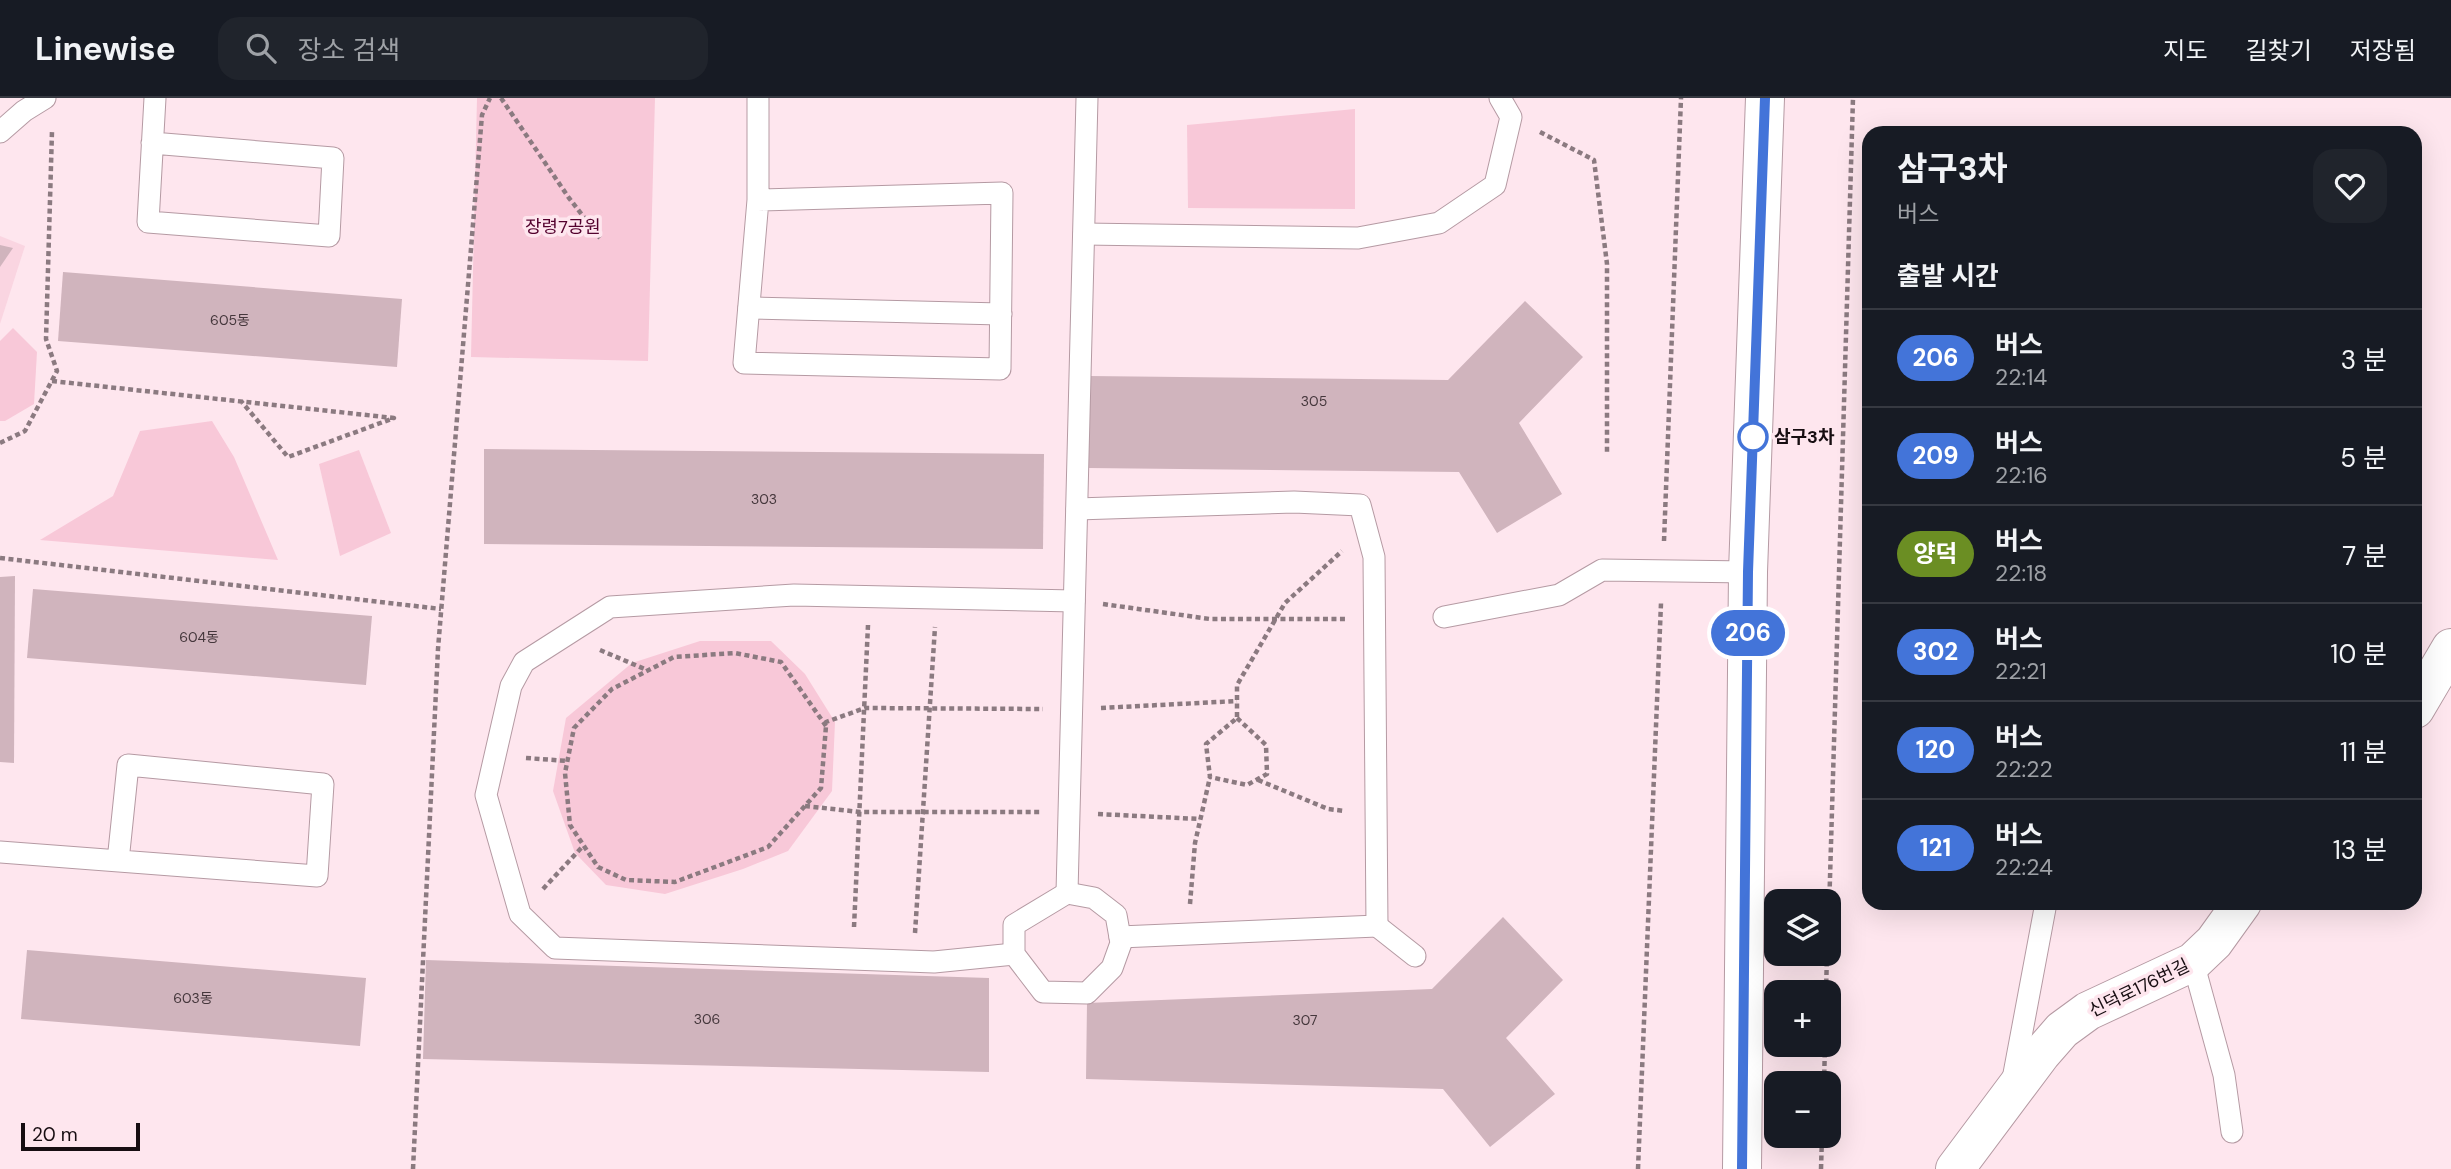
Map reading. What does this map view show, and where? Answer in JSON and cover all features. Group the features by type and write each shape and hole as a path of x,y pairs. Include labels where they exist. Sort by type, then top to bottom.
{"street":[{"path":"1742,1169 1748,572 1765,98"},
{"path":"2422,697 2451,648"},
{"name":"신덕로176번길","path":"1955,1169 2010,1094 2062,1030 2088,1011 2193,962 2214,943 2237,910"}],"lane":[{"path":"0,132 24,111 45,98"},
{"path":"152,143 333,158 329,236 148,222 152,143 155,98"},
{"path":"758,98 758,200 744,363 1000,369 1002,193 758,200"},
{"path":"1067,893 1087,98"},
{"path":"1084,234 1358,238 1439,223 1495,185 1511,117 1500,98"},
{"path":"749,308 1001,314"},
{"path":"1077,509 1294,502 1360,506 1374,557 1377,926"},
{"path":"1444,617 1559,595 1602,570 1748,572"},
{"path":"1014,954 913,962 555,948 520,914 486,795 510,686 524,662 610,607 794,595 1074,601"},
{"path":"0,852 317,876 323,784 128,765 118,860"},
{"path":"1067,893 1094,898 1116,915 1120,937 1121,943 1112,968 1087,993 1043,992 1014,954 1014,925 1067,893"},
{"path":"2010,1094 2045,910"},
{"path":"1120,937 1377,926 1415,956"},
{"path":"2193,962 2224,1075 2232,1132"}],"path":[{"path":"413,1169 441,609 482,115 490,98"},
{"path":"500,98 600,238"},
{"path":"1638,1169 1681,98"},
{"path":"1830,889 1853,98"},
{"path":"1511,117 1594,160 1607,264 1607,453"},
{"path":"0,443 25,431 57,371 46,339 52,125"},
{"path":"52,381 241,401 394,418 288,457 241,401"},
{"path":"1210,777 1247,785 1267,774 1266,745 1237,718 1237,685 1285,603 1366,529"},
{"path":"0,558 441,609"},
{"path":"853,960 870,597"},
{"path":"913,962 937,597"},
{"path":"1074,601 1210,619 1374,619"},
{"path":"566,635 647,671"},
{"path":"825,726 782,662 735,653 674,657 612,689 574,728 565,773 570,825 598,867 626,880 675,882 768,847 821,788 825,726 825,722 865,708 1072,709 1237,701"},
{"path":"1188,934 1195,843 1210,777 1206,744 1237,718"},
{"path":"494,756 567,761"},
{"path":"1257,780 1328,809 1376,814"},
{"path":"804,806 860,812 1069,812 1200,819"},
{"path":"520,914 583,846"},
{"path":"1821,1169 1822,1148"}],"shaded area":[{"path":"0,236 25,246 0,324"}],"green space":[{"name":"장령7공원","path":"477,98 655,98 648,361 471,357"},
{"path":"1355,109 1355,209 1188,208 1187,125"},
{"path":"13,328 37,352 34,404 5,421 0,421 0,341"},
{"path":"212,421 234,457 278,560 40,540 113,496 140,431"},
{"path":"359,450 391,533 340,556 319,464"},
{"path":"700,641 771,641 805,674 835,722 832,791 788,851 743,869 665,894 606,885 575,853 553,791 566,718 632,663"}],"building":[{"path":"0,245 13,248 0,267"},
{"path":"63,272 402,299 397,367 58,341"},
{"path":"1525,301 1583,357 1519,423 1562,494 1497,533 1459,472 1088,468 1089,376 1448,380"},
{"path":"484,449 1044,454 1043,549 484,544"},
{"path":"15,576 14,763 0,762 0,577"},
{"path":"33,589 372,616 366,685 27,658"},
{"path":"1503,917 1563,980 1506,1038 1555,1094 1490,1147 1443,1089 1086,1079 1087,1003 1432,989"},
{"path":"27,950 366,978 360,1046 21,1019"},
{"path":"426,960 989,978 989,1072 423,1059"}],"bus line":[{"name":"206","path":"1742,1169 1748,572 1765,98"}],"place":[{"name":"삼구3차","path":"1753,437"}]}
